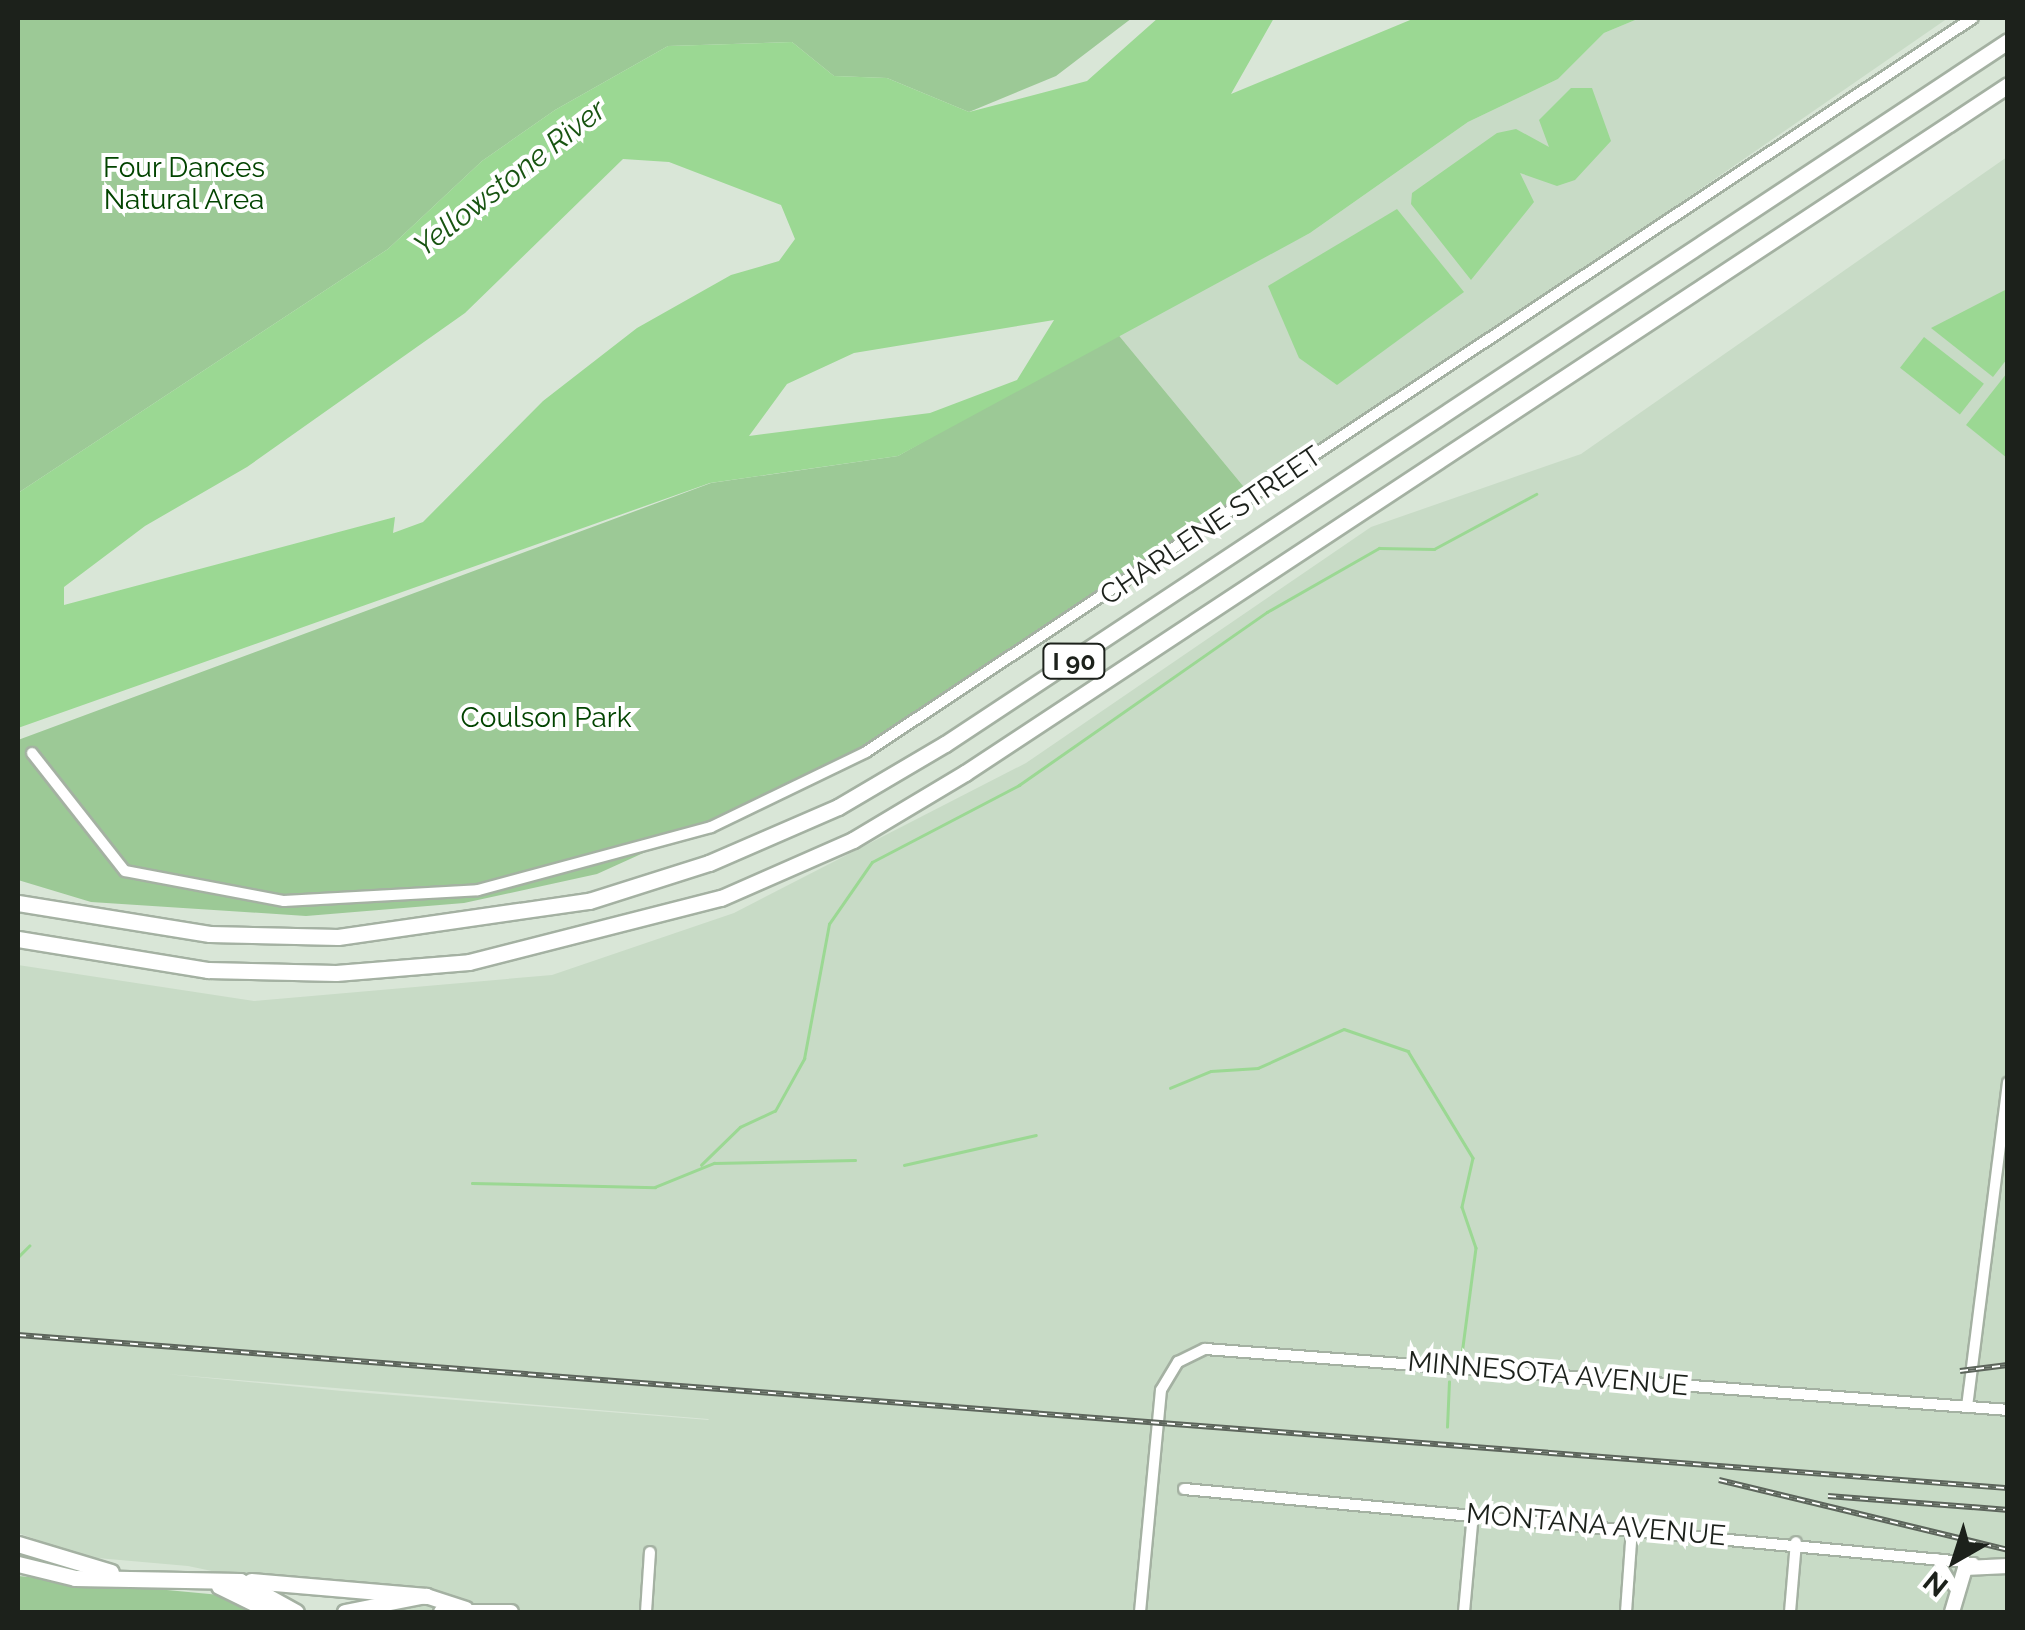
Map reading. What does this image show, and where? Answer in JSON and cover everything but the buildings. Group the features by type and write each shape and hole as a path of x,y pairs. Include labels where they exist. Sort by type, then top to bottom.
{"highway":[{"name":"I 90","path":"18,903 210,934 338,937 589,901 710,863 838,807 945,744 2008,40"},
{"name":"I 90","path":"18,940 208,970 336,972 487,958 738,890 853,840 965,774 2008,85"},
{"path":"18,1544 139,1578"},
{"path":"18,1564 215,1584 240,1581 426,1596"},
{"path":"240,1581 296,1612"},
{"path":"215,1584 272,1612"}],"main road":[{"name":"MONTANA AVENUE","path":"1976,1564 2008,1566"},
{"path":"1952,1612 1954,1587 1976,1564"},
{"path":"345,1612 426,1596 466,1609 511,1612"},
{"path":"440,1612 466,1609"}],"street":[{"name":"CHARLENE STREET","path":"32,752 124,871 284,901 487,888 711,827 866,752 1973,18"},
{"path":"1966,1406 2008,1082"},
{"name":"MINNESOTA AVENUE","path":"1140,1612 1154,1443 1170,1370 1220,1347 2008,1410"},
{"name":"MONTANA AVENUE","path":"1184,1489 1796,1542 1976,1564"},
{"path":"1464,1612 1473,1514"},
{"path":"1626,1612 1632,1528"},
{"path":"1790,1612 1796,1542"},
{"path":"646,1612 650,1552"},
{"path":"1936,1559 1954,1587"}],"shaded area":[{"path":"1640,18 1948,18 1253,498 1116,332 1310,233 1468,122 1558,79 1604,33"},
{"path":"2007,157 2007,1612 407,1612 188,1566 86,1557 18,1533 18,965 254,1001 552,975 734,913 1026,763 1371,527 1581,454","holes":["166,1374 708,1419 342,1391"]}],"green space":[{"name":"Four Dances Natural Area","path":"18,18 1132,18 1056,76 969,112 887,78 834,76 792,42 668,46 555,110 482,161 388,249 18,493"},
{"name":"Coulson Park","path":"1116,332 1253,498 866,752 597,874 464,903 306,916 91,902 18,880 18,740 711,483 898,456"},
{"path":"18,1576 220,1595 257,1612 18,1612"}],"water":[{"name":"Yellowstone River","path":"1158,18 1274,18 1231,94 1415,18 1640,18 1604,33 1558,79 1468,122 1310,233 898,456 710,483 18,728 18,493 388,249 482,161 555,110 668,46 792,42 834,76 887,78 969,112 1087,81","holes":["623,159 669,162 781,205 795,239 779,261 731,275 637,328 543,401 423,522 393,533 395,517 64,605 64,587 145,526 247,467 465,313","1054,320 1017,380 930,413 749,436 787,384 854,353"]},
{"path":"1571,88 1592,88 1611,141 1575,180 1557,186 1520,173 1534,202 1471,280 1411,204 1412,193 1497,133 1516,129 1549,147 1539,120"},
{"path":"1397,209 1464,292 1337,385 1299,358 1268,286"},
{"path":"2007,289 2007,359 1993,377 1931,328"},
{"path":"1924,337 1984,384 1960,415 1900,368"},
{"path":"2007,373 2007,458 1966,425"}],"waterway":[{"path":"701,1165 740,1127 775,1111 804,1059 829,924 872,862 1019,785 1267,612 1379,548 1434,549 1536,494"},
{"path":"1170,1088 1211,1071 1258,1068 1344,1029 1408,1051 1473,1158 1462,1207 1476,1248 1462,1354"},
{"path":"904,1165 1036,1135"},
{"path":"472,1183 655,1187 714,1163 855,1160"},
{"path":"18,1257 29,1246"},
{"path":"1447,1427 1449,1382"}],"railway":[{"path":"18,1335 2008,1488"},
{"path":"1960,1371 2008,1365"},
{"path":"1719,1480 2008,1550"},
{"path":"1828,1496 2008,1510"}]}
